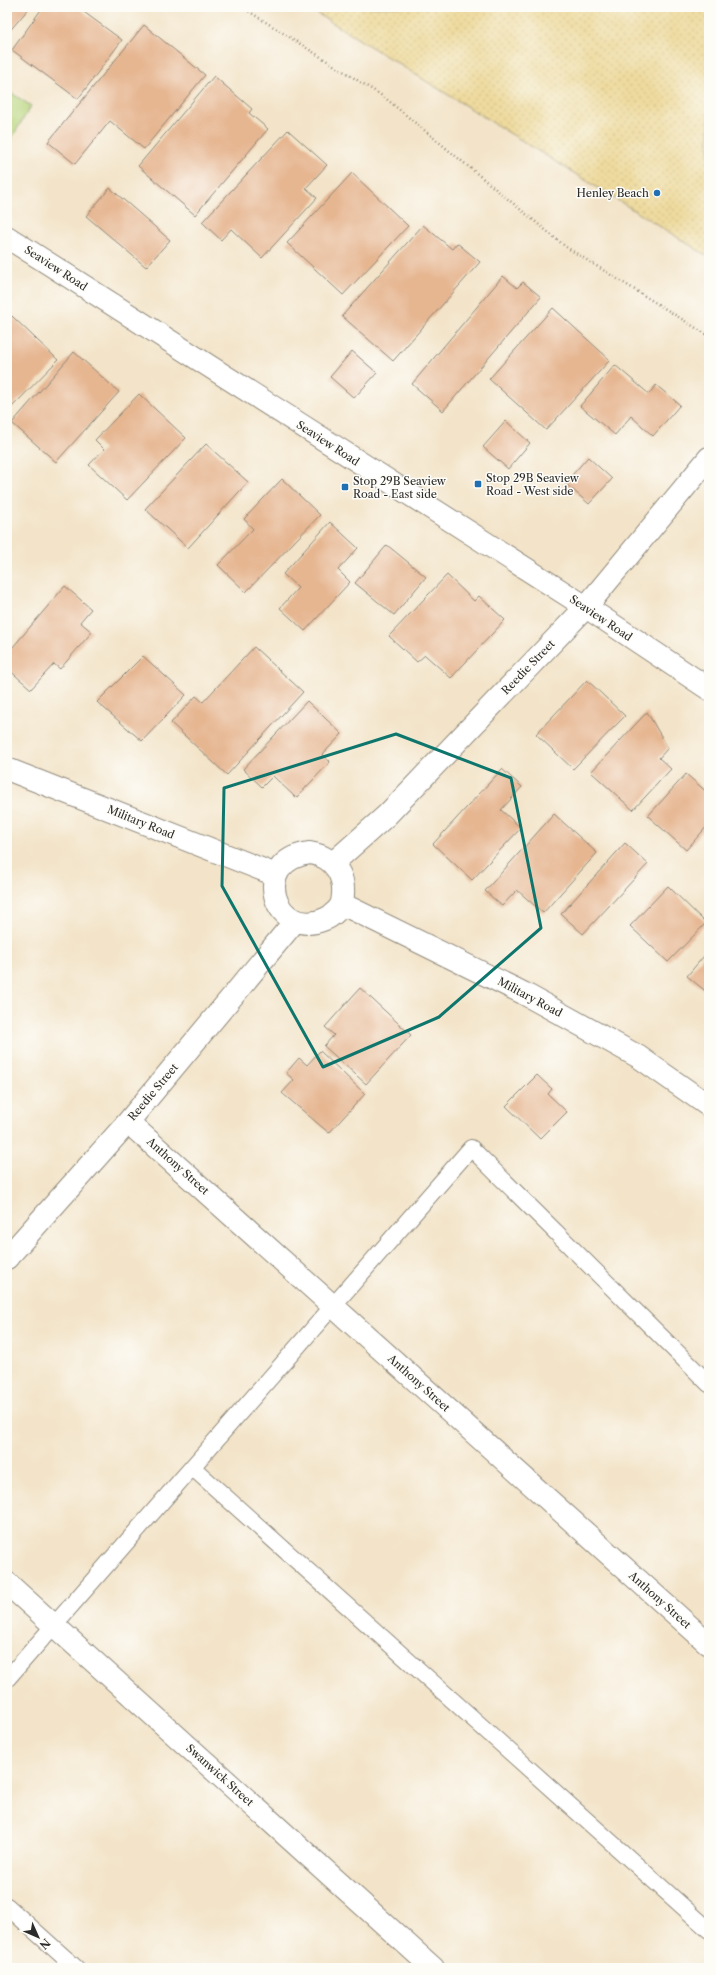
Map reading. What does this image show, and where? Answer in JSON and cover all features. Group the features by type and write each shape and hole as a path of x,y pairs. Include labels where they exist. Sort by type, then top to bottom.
{"street":[{"name":"Seaview Road","path":"7,237 586,607 709,689"},
{"name":"Reedie Street","path":"333,864 387,815 586,607 709,458"},
{"name":"Military Road","path":"7,769 276,875"},
{"path":"310,853 320,855 333,864 342,878 344,888 342,904 329,917 318,922 306,924 295,921 278,907 274,897 273,886 276,875 281,866 290,859 299,855 310,853"},
{"name":"Military Road","path":"342,904 523,993 639,1057 709,1106"},
{"name":"Reedie Street","path":"7,1258 128,1122 295,921"},
{"name":"Anthony Street","path":"128,1122 709,1644"},
{"name":"Swanwick Street","path":"7,1583 433,1968"}],"lane":[{"path":"7,1679 334,1307 471,1148 709,1384"},
{"path":"192,1467 709,1930"},
{"path":"7,1906 76,1968"}],"path":[{"path":"242,7 384,97 566,247 709,336"}],"highlighted area":[{"path":"396,734 511,778 541,928 439,1017 323,1067 222,886 224,788"}],"sand":[{"name":"Henley Beach","path":"307,7 709,7 709,257"}],"green space":[{"path":"7,90 31,106 7,146"}],"building":[{"path":"7,7 30,7 7,34"},
{"path":"43,7 77,7 122,40 78,99 12,50"},
{"path":"144,25 205,75 144,149 110,121 75,164 48,142"},
{"path":"214,76 252,109 249,113 268,129 195,215 138,166"},
{"path":"288,130 327,165 306,188 317,198 262,258 231,229 221,240 202,222"},
{"path":"352,173 408,226 343,295 287,243"},
{"path":"110,188 170,240 146,267 86,216"},
{"path":"423,225 452,249 457,243 480,262 393,361 342,316"},
{"path":"503,276 517,288 523,282 541,297 443,411 412,384"},
{"path":"553,308 610,360 546,430 489,379"},
{"path":"12,316 58,360 7,412 7,321"},
{"path":"352,351 377,373 354,398 330,377"},
{"path":"74,352 119,392 56,462 12,423"},
{"path":"615,365 649,394 656,385 680,405 653,436 631,416 615,435 580,406"},
{"path":"139,394 186,438 127,500 89,465 104,449 95,440"},
{"path":"506,421 530,443 508,469 483,447"},
{"path":"206,444 248,482 188,548 145,509"},
{"path":"588,457 612,479 589,504 565,483"},
{"path":"282,479 320,515 246,592 218,565 253,529 244,519"},
{"path":"330,522 358,548 338,570 350,582 305,631 280,608 298,588 283,574"},
{"path":"387,545 426,577 394,615 355,583"},
{"path":"447,575 474,601 479,596 505,620 451,678 425,655 417,662 389,636"},
{"path":"65,586 91,609 80,622 92,632 60,669 54,664 31,689 7,668 7,654"},
{"path":"254,647 303,692 227,775 171,723 196,696 203,702"},
{"path":"143,656 186,695 142,741 97,702"},
{"path":"587,680 625,716 573,769 536,734"},
{"path":"307,701 342,734 322,755 330,762 296,798 273,776 262,787 243,769"},
{"path":"647,712 668,748 659,758 671,769 633,810 591,772"},
{"path":"502,769 522,787 501,810 521,828 472,880 433,844"},
{"path":"686,774 709,794 709,824 686,850 648,816"},
{"path":"554,814 597,853 543,913 517,890 502,906 485,891"},
{"path":"625,843 648,864 583,934 561,914"},
{"path":"668,886 706,923 668,962 630,926"},
{"path":"709,950 709,994 687,976"},
{"path":"360,988 411,1035 366,1084 324,1046 334,1035 325,1027"},
{"path":"320,1051 365,1094 329,1133 282,1093 294,1080 286,1073 299,1058 307,1065"},
{"path":"537,1075 552,1089 548,1094 567,1112 540,1139 506,1106"}],"place":[{"name":"Henley Beach","path":"657,193"},
{"name":"Stop 29B Seaview Road - West side","path":"478,484"},
{"name":"Stop 29B Seaview Road - East side","path":"345,487"}]}
